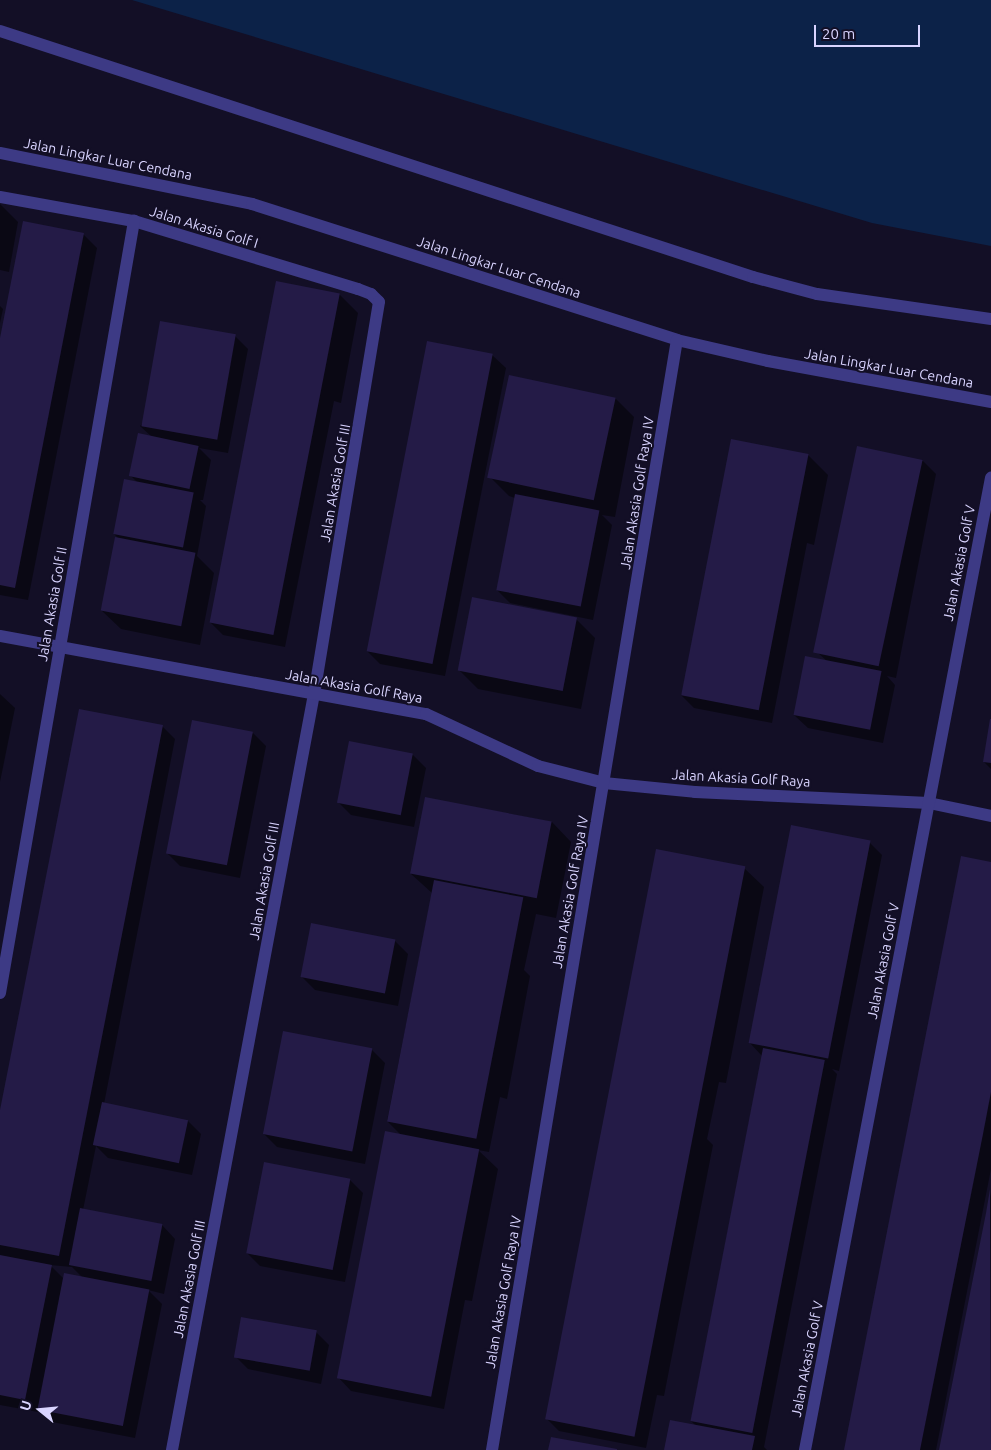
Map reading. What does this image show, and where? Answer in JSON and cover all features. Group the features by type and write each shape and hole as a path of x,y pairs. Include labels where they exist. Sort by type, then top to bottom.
{"street":[{"path":"0,31 753,277 817,294 991,319"},
{"name":"Jalan Lingkar Luar Cendana","path":"0,153 252,204 678,340 768,361 991,402"},
{"name":"Jalan Akasia Golf I","path":"0,197 134,221 371,294 378,302 378,316"},
{"name":"Jalan Akasia Golf II","path":"0,993 134,221"},
{"name":"Jalan Akasia Golf III","path":"172,1450 314,694 378,316"},
{"name":"Jalan Akasia Golf Raya IV","path":"492,1450 678,340"},
{"name":"Jalan Akasia Golf V","path":"805,1450 991,478"},
{"name":"Jalan Akasia Golf Raya","path":"0,636 426,714 538,766 604,784 695,792 929,803 991,816"}],"water":[{"path":"132,0 991,0 991,246 872,223"}],"building":[{"path":"23,221 84,233 15,588 0,585 0,338"},
{"path":"276,281 340,293 273,635 210,623"},
{"path":"160,321 236,334 217,440 141,426"},
{"path":"427,341 493,354 432,664 367,651"},
{"path":"509,375 616,398 594,500 487,478"},
{"path":"138,433 199,446 189,489 129,476"},
{"path":"731,439 809,454 759,710 681,695"},
{"path":"857,446 923,460 879,666 813,652"},
{"path":"124,479 194,493 183,548 113,534"},
{"path":"515,494 599,510 581,607 496,590"},
{"path":"115,537 195,553 181,626 101,611"},
{"path":"472,597 577,617 563,691 458,671"},
{"path":"805,656 882,671 870,730 794,715"},
{"path":"79,709 163,725 59,1256 0,1245 0,1110"},
{"path":"991,719 991,763 983,762"},
{"path":"192,720 253,732 227,865 166,854"},
{"path":"349,741 413,753 401,815 337,803"},
{"path":"425,797 552,822 537,898 410,874"},
{"path":"791,825 871,840 828,1058 749,1043"},
{"path":"656,849 745,866 634,1437 545,1419"},
{"path":"961,856 991,862 991,1092 983,1134 920,1450 844,1450"},
{"path":"434,880 523,897 476,1139 387,1121"},
{"path":"311,923 395,939 385,993 301,977"},
{"path":"283,1031 372,1048 352,1151 263,1134"},
{"path":"763,1048 825,1060 752,1433 690,1421"},
{"path":"102,1102 188,1120 179,1163 93,1145"},
{"path":"385,1131 479,1149 431,1397 337,1378"},
{"path":"264,1162 350,1179 333,1270 246,1253"},
{"path":"990,1189 991,1450 939,1450 986,1213"},
{"path":"80,1208 162,1224 151,1281 69,1265"},
{"path":"0,1255 52,1265 25,1400 0,1395"},
{"path":"64,1273 149,1290 123,1426 37,1409"},
{"path":"241,1317 317,1330 310,1371 234,1357"},
{"path":"670,1420 755,1436 752,1450 664,1450"},
{"path":"551,1437 617,1449 617,1450 548,1450"}]}
